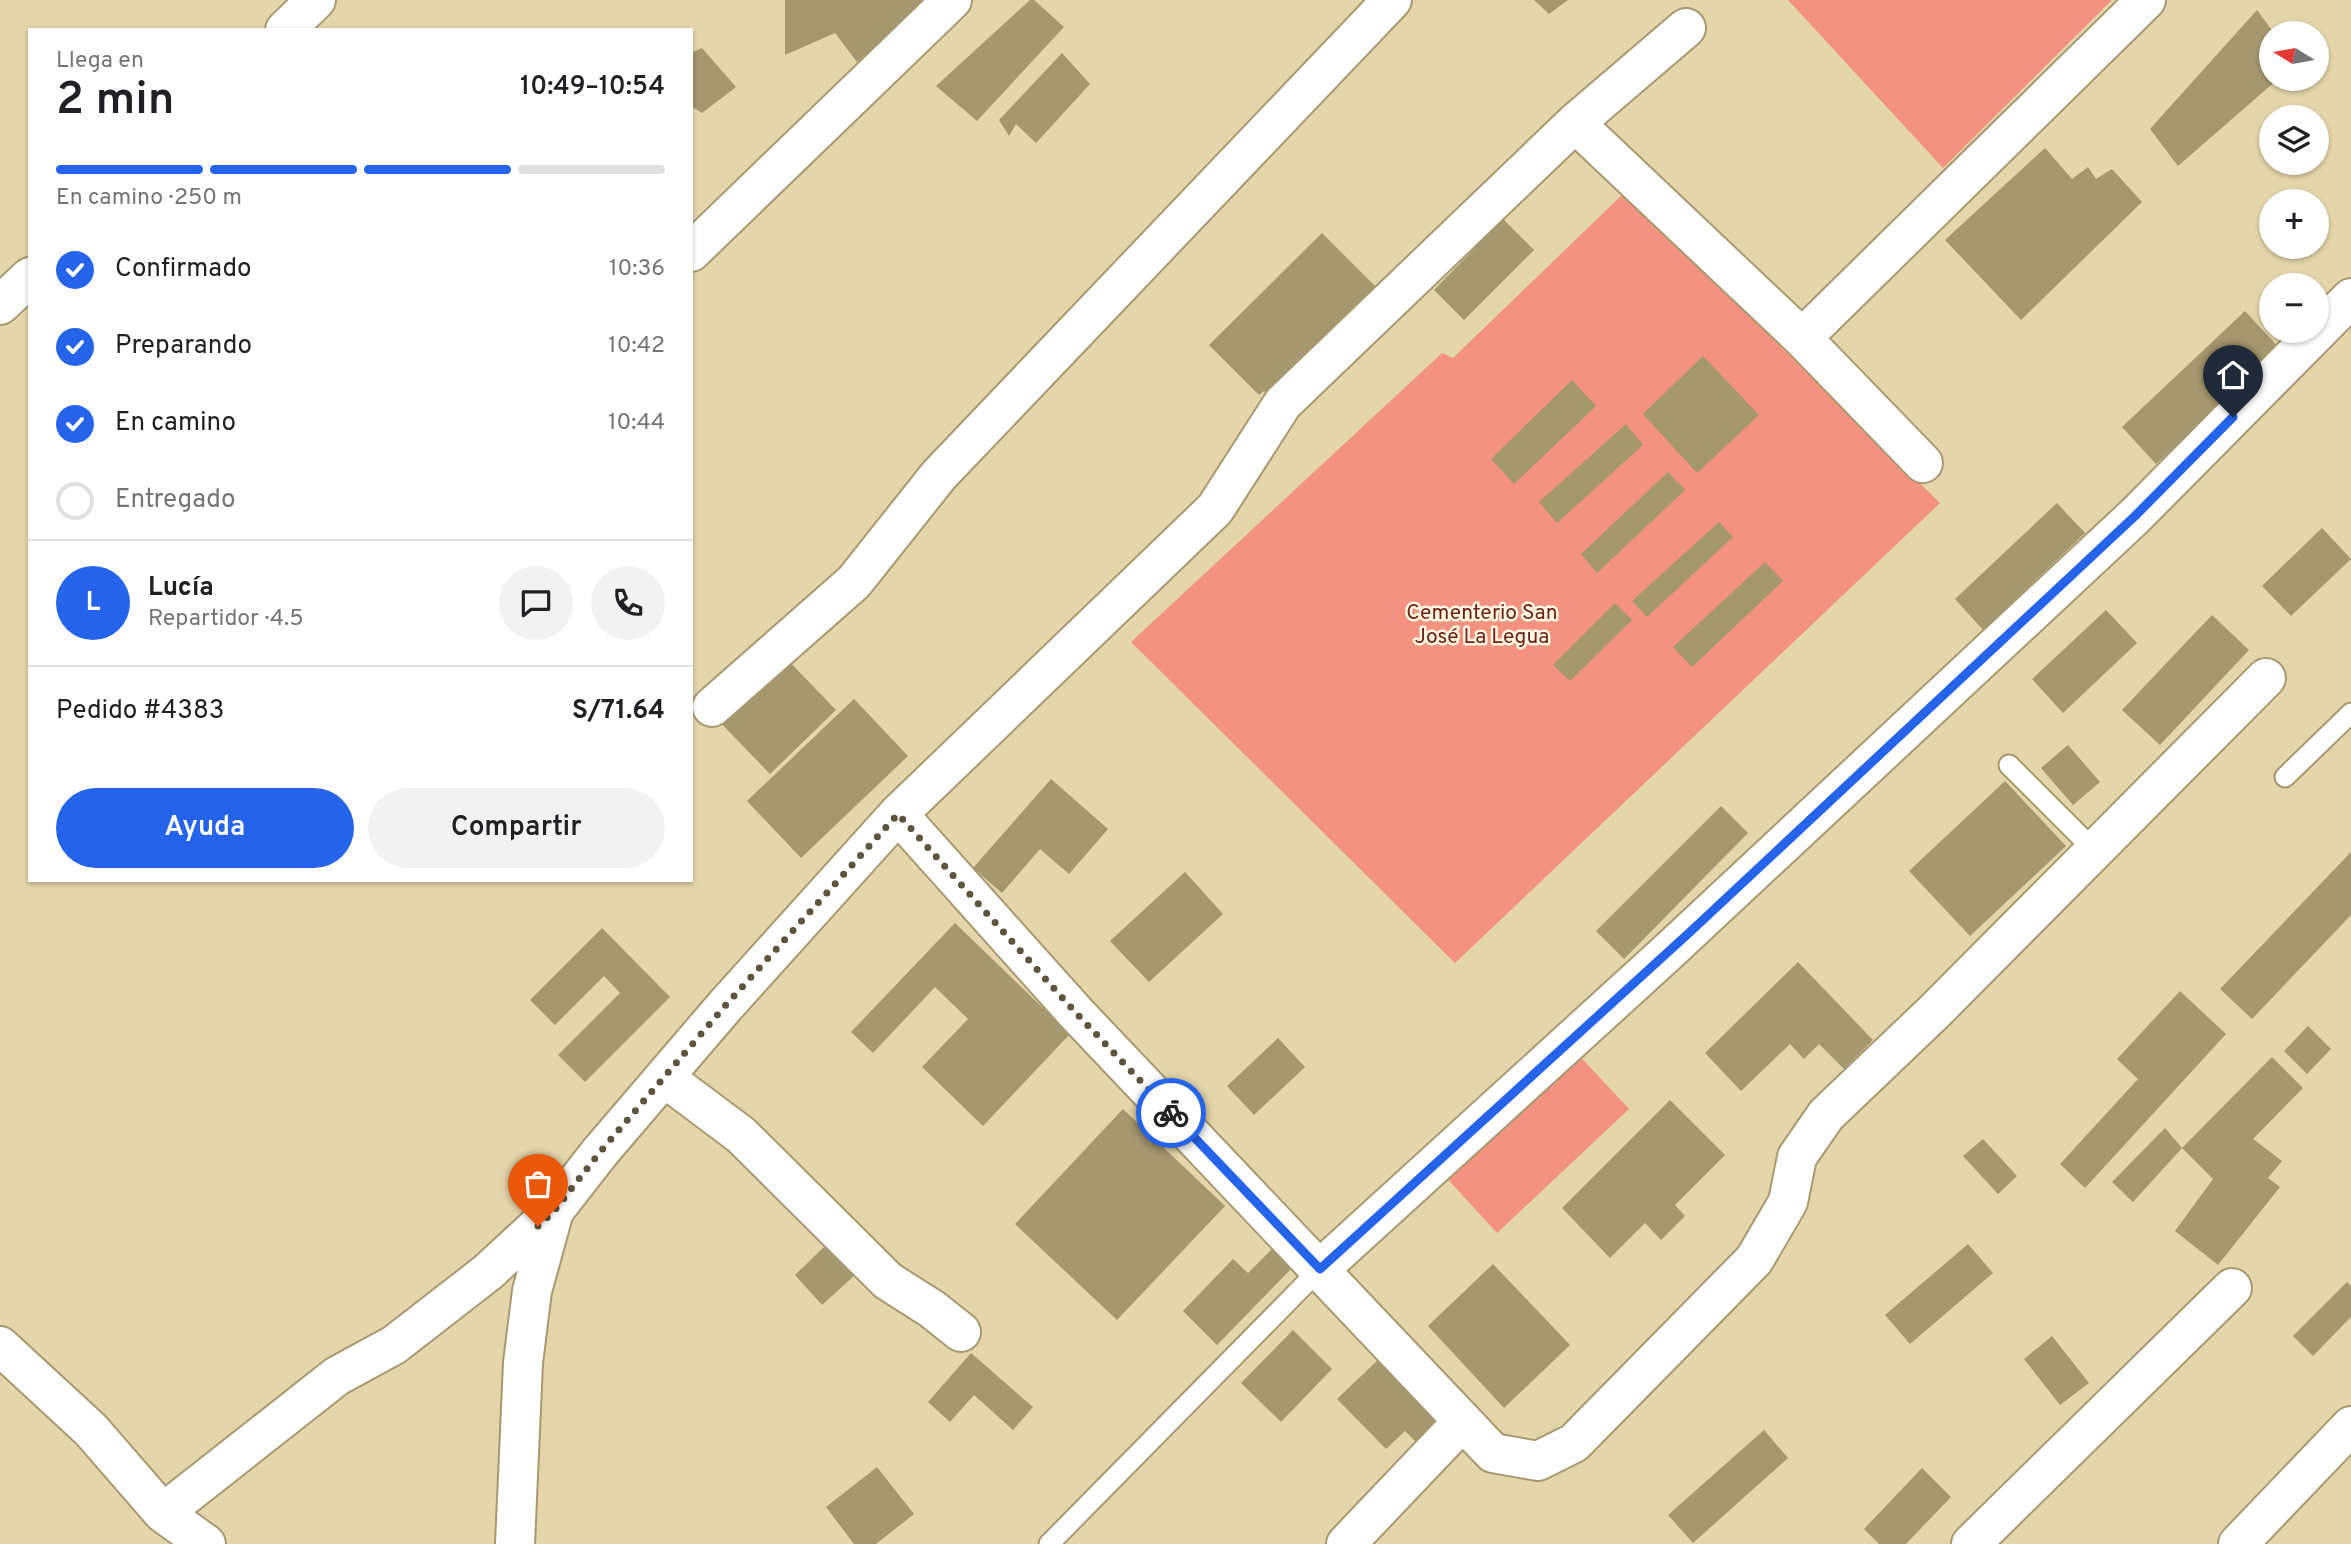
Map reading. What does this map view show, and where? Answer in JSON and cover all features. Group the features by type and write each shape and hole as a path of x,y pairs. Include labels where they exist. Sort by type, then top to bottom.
{"street":[{"path":"287,28 316,0"},
{"path":"693,250 952,0"},
{"path":"712,707 854,582 939,475 1392,0"},
{"path":"1802,338 2146,0"},
{"path":"163,1513 337,1376 394,1345 488,1272 554,1211 600,1152 725,1006 898,814 1215,509 1283,403 1575,123 1686,27"},
{"path":"1575,123 1802,338 1923,463"},
{"path":"0,305 28,279"},
{"path":"1320,1269 1669,951 2135,516 2351,298"},
{"path":"898,814 1076,1013 1493,1452 1538,1461 1574,1443 1754,1260 1788,1202 1797,1157 1826,1115 1935,1011 2266,678"},
{"path":"665,1078 741,1135 888,1281 932,1309 961,1332"},
{"path":"515,1544 524,1351 532,1291 554,1211"},
{"path":"1970,1544 2232,1288"},
{"path":"0,1346 91,1430 163,1513 206,1544"},
{"path":"1346,1544 1463,1421"},
{"path":"2238,1544 2351,1426"},
{"path":"2288,1492 2328,1475 2351,1470"}],"lane":[{"path":"2285,777 2351,713"},
{"path":"2009,765 2094,850"},
{"path":"1049,1544 1320,1269"}],"green space":[{"path":"1788,0 2112,0 1943,168"},
{"name":"Cementerio San José La Legua","path":"1624,193 1940,503 1455,963 1131,642 1442,353 1453,358"},
{"path":"1574,1050 1629,1109 1497,1233 1443,1174"}],"building":[{"path":"785,0 931,0 857,62 835,33 785,55"},
{"path":"1030,0 1034,0 1064,27 977,121 936,86"},
{"path":"1534,0 1568,0 1549,14"},
{"path":"2257,10 2265,21 2259,21 2259,91 2264,91 2178,166 2150,129"},
{"path":"702,48 736,87 702,113 693,107 693,52"},
{"path":"1062,53 1090,84 1036,143 1016,124 1009,136 999,120"},
{"path":"2045,148 2072,179 2088,167 2096,179 2112,169 2142,202 2021,320 1945,240"},
{"path":"1503,219 1534,250 1464,320 1434,290"},
{"path":"1322,233 1385,296 1276,403 1264,391 1259,395 1209,345"},
{"path":"2245,311 2259,326 2259,343 2274,343 2280,349 2156,464 2122,427"},
{"path":"1703,356 1759,415 1697,473 1643,414"},
{"path":"1572,380 1596,406 1514,484 1491,459"},
{"path":"1626,424 1643,445 1557,523 1539,502"},
{"path":"1668,472 1685,490 1597,573 1581,554"},
{"path":"2057,503 2085,533 1983,630 1955,599"},
{"path":"1719,522 1733,537 1647,617 1632,601"},
{"path":"2322,528 2351,559 2291,616 2262,586"},
{"path":"1765,562 1783,581 1692,667 1673,647"},
{"path":"1615,603 1632,620 1570,681 1553,665"},
{"path":"2106,610 2137,643 2063,713 2032,679"},
{"path":"2212,615 2249,650 2160,745 2122,710"},
{"path":"783,655 836,710 770,774 717,719"},
{"path":"854,699 908,756 801,858 747,801"},
{"path":"2068,745 2100,782 2073,805 2041,768"},
{"path":"1051,779 1108,829 1069,874 1040,849 1002,893 973,868"},
{"path":"2005,781 2066,846 1970,936 1909,871"},
{"path":"1721,806 1748,833 1624,959 1596,931"},
{"path":"2351,852 2351,915 2252,1019 2220,989"},
{"path":"1185,872 1223,914 1149,982 1110,941"},
{"path":"955,923 1070,1034 983,1126 922,1067 968,1019 935,987 873,1053 851,1032"},
{"path":"602,928 670,997 585,1082 558,1055 620,993 604,976 555,1025 530,1000"},
{"path":"1798,962 1873,1040 1844,1069 1819,1044 1804,1059 1790,1044 1741,1091 1705,1053"},
{"path":"2180,991 2226,1034 2085,1188 2060,1164 2138,1079 2117,1059"},
{"path":"2308,1026 2331,1049 2307,1074 2284,1051"},
{"path":"1278,1038 1305,1067 1254,1115 1227,1086"},
{"path":"2272,1057 2303,1088 2253,1139 2282,1161 2268,1178 2280,1187 2218,1265 2175,1231 2213,1179 2182,1148"},
{"path":"1670,1100 1725,1155 1675,1205 1685,1216 1661,1240 1645,1223 1610,1258 1562,1208"},
{"path":"1123,1109 1225,1206 1117,1320 1015,1224"},
{"path":"2165,1128 2182,1148 2133,1202 2112,1182"},
{"path":"1983,1139 2017,1176 1998,1194 1963,1156"},
{"path":"1968,1244 1993,1273 1910,1344 1885,1315"},
{"path":"826,1245 854,1276 822,1305 795,1275"},
{"path":"1273,1248 1292,1268 1217,1345 1183,1311 1233,1259 1248,1273"},
{"path":"1493,1264 1570,1345 1504,1408 1428,1326"},
{"path":"2347,1282 2351,1286 2351,1317 2313,1356 2293,1336"},
{"path":"1293,1330 1332,1369 1281,1422 1241,1383"},
{"path":"2052,1336 2089,1383 2060,1405 2024,1359"},
{"path":"971,1353 1033,1407 1013,1430 974,1395 950,1422 928,1402"},
{"path":"1379,1359 1445,1426 1422,1448 1405,1431 1386,1449 1337,1399"},
{"path":"1764,1430 1788,1458 1693,1543 1668,1515"},
{"path":"877,1467 914,1514 876,1544 854,1544 826,1507"},
{"path":"1922,1468 1951,1497 1906,1544 1879,1544 1864,1529"}],"way so far":[{"path":"538,1226 554,1211 600,1152 725,1006 898,814 1076,1013 1171,1113"}],"route":[{"path":"1171,1113 1320,1269 1690,932 2135,516 2233,417"}]}
